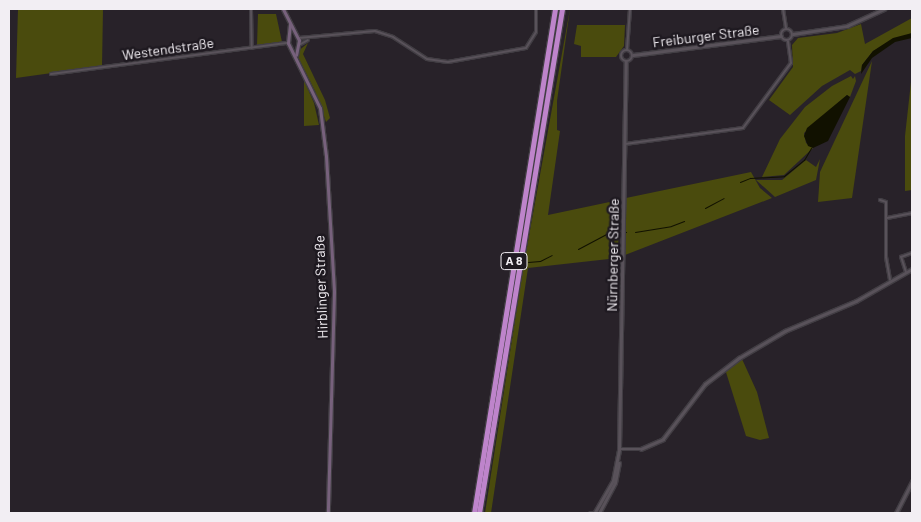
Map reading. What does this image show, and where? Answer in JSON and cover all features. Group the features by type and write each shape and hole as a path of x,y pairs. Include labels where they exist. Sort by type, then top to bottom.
{"highway":[{"name":"A 8","path":"474,513 555,9"},
{"name":"A 8","path":"479,513 562,9"}],"main road":[{"name":"Hirblinger Straße","path":"283,9 297,37 299,65"},
{"name":"Hirblinger Straße","path":"290,24 288,43 312,88 321,116 332,241 334,314 328,513"},
{"path":"290,37 297,37"},
{"path":"291,47 298,46"},
{"path":"590,513 597,513"}],"street":[{"path":"251,9 252,48"},
{"path":"297,37 310,39 375,31 394,37 428,58 448,62 526,48 535,36 536,9"},
{"path":"626,62 633,55 627,50 630,9"},
{"path":"783,9 786,29 781,36 788,41"},
{"path":"786,29 793,34 847,26 884,9"},
{"path":"625,144 744,128 791,63 788,41 793,34"},
{"name":"Freiburger Straße","path":"633,55 781,36"},
{"path":"298,46 310,39"},
{"name":"Westendstraße","path":"51,74 288,43"},
{"name":"Nürnberger Straße","path":"597,513 611,491 619,449 626,62 621,57 627,50"},
{"path":"880,200 886,202 886,257 890,280"},
{"path":"887,218 912,213"},
{"path":"906,272 901,257 912,253"},
{"path":"619,449 641,449 655,444 668,432 705,384 727,366 785,331 876,289 912,269"},
{"path":"896,513 912,481"}],"shaded area":[{"path":"18,9 103,9 102,66 16,78"},
{"path":"570,9 557,101 557,130 560,131 548,215 619,200 618,258 528,268 491,513 485,513 523,269"},
{"path":"258,14 276,14 282,42 257,45"},
{"path":"912,18 912,33 873,51 862,65 861,71 855,74 850,70 822,86 790,115 769,100 793,67 792,45 798,38 837,33 861,24 865,44"},
{"path":"577,25 625,25 624,46 616,57 581,57 581,46 574,44"},
{"path":"912,33 912,38 895,42 872,58 861,74 862,65 873,51 893,38"},
{"path":"308,43 303,54 325,100 330,118 326,122 315,91 298,57 297,52"},
{"path":"872,61 852,198 818,202 820,172"},
{"path":"851,76 853,79 855,76 856,81 850,97 847,95 804,133 806,143 813,148 784,175 762,177 780,139 805,107 832,86"},
{"path":"304,80 314,103 319,125 304,126"},
{"path":"911,82 912,190 905,191 905,136"},
{"path":"847,95 850,97 828,141 813,148 808,146 804,136 807,128"},
{"path":"820,159 816,180 775,197 756,180 782,180 806,160 816,167"},
{"path":"751,172 760,188 772,198 625,255 626,198"},
{"path":"742,359 757,392 769,438 760,440 746,436 725,369"}],"waterway":[{"path":"740,182 750,178 784,176 804,160 811,148"},
{"path":"705,208 724,198"},
{"path":"635,232 671,226 684,221"},
{"path":"618,232 626,232"},
{"path":"578,249 606,234"},
{"path":"528,262 540,261 552,255"}]}
